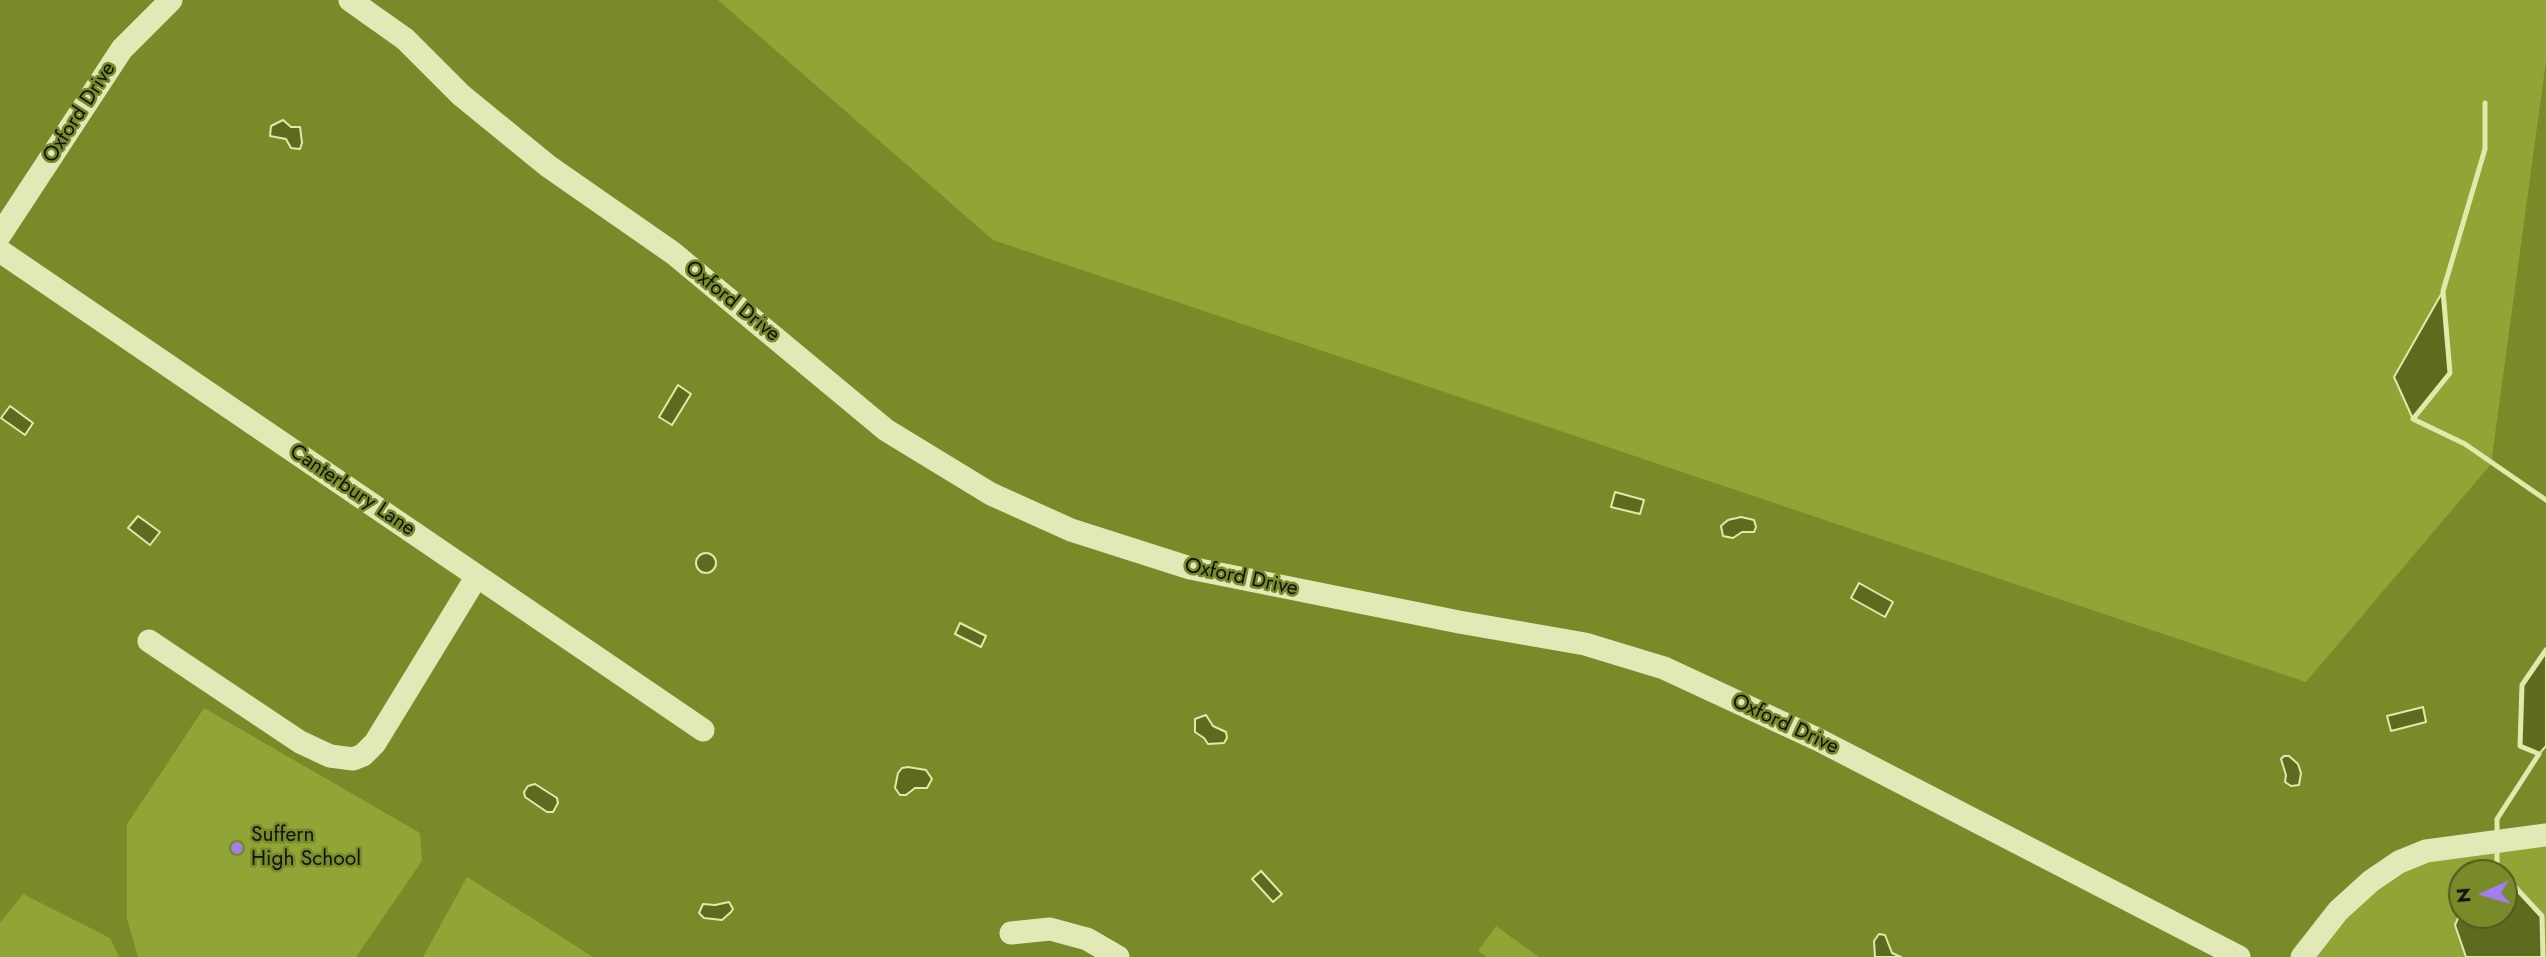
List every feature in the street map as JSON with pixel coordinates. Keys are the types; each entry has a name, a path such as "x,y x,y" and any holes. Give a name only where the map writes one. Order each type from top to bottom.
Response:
{"street":[{"name":"Oxford Drive","path":"0,235 122,49 171,0"},
{"name":"Oxford Drive","path":"350,0 405,39 461,95 548,166 673,253 886,430 991,494 1071,530 1190,568 1459,622 1585,644 1664,668 1819,740 2239,957"},
{"name":"Canterbury Lane","path":"0,251 703,730"},
{"path":"149,641 300,742 330,756 353,759 363,755 375,743 477,576"},
{"path":"2302,957 2338,911 2371,881 2399,862 2426,851 2546,835"},
{"path":"1011,933 1050,929 1087,939 1118,957"}],"shaded area":[{"path":"718,0 2546,0 2546,61 2491,464 2306,682 993,240"},
{"path":"283,120 291,127 300,127 300,149 291,148 286,139 270,136 271,126"},
{"path":"2443,291 2450,373 2413,419 2394,377"},
{"path":"678,385 691,394 672,425 659,417"},
{"path":"10,406 33,423 25,435 1,418"},
{"path":"1615,492 1644,500 1640,514 1611,507"},
{"path":"138,516 160,532 150,545 128,528"},
{"path":"1741,517 1754,520 1754,532 1742,532 1733,538 1723,536 1721,526 1728,520"},
{"path":"706,553 713,556 716,563 713,570 706,573 699,570 696,563 699,556"},
{"path":"1859,583 1893,602 1885,617 1851,598"},
{"path":"960,623 986,636 981,647 955,634"},
{"path":"2546,650 2546,746 2539,754 2520,746 2522,685"},
{"path":"2423,707 2426,722 2391,731 2387,716"},
{"path":"204,708 420,833 422,861 356,957 138,957 127,919 127,824"},
{"path":"1206,715 1213,726 1226,732 1224,743 1208,744 1195,732 1195,719"},
{"path":"2289,756 2298,764 2301,773 2299,785 2291,786 2285,782 2286,775 2281,759"},
{"path":"902,768 926,770 932,779 927,788 915,788 906,795 900,795 895,788 898,773"},
{"path":"535,784 557,798 558,803 553,812 547,812 525,797 524,792 528,786"},
{"path":"2546,835 2546,957 2302,957 2399,862"},
{"path":"1261,871 1282,894 1273,902 1252,879"},
{"path":"467,877 593,957 423,957"},
{"path":"2518,890 2542,916 2543,957 2466,957 2456,929 2518,929"},
{"path":"23,894 110,938 119,957 0,957 0,923"},
{"path":"729,902 733,909 722,920 704,918 699,913 703,904"},
{"path":"1496,926 1539,957 1487,957 1478,951"},
{"path":"1879,934 1885,935 1892,953 1901,957 1875,957 1874,941"}],"waterway":[{"path":"2485,103 2485,149 2443,291 2450,373 2413,419 2465,444 2546,500"},
{"path":"2497,835 2497,819 2539,754 2520,746 2522,685 2546,650"},
{"path":"2497,848 2497,859"},
{"path":"2518,890 2542,916 2543,957"}],"place":[{"name":"Suffern High School","path":"237,848"}]}
